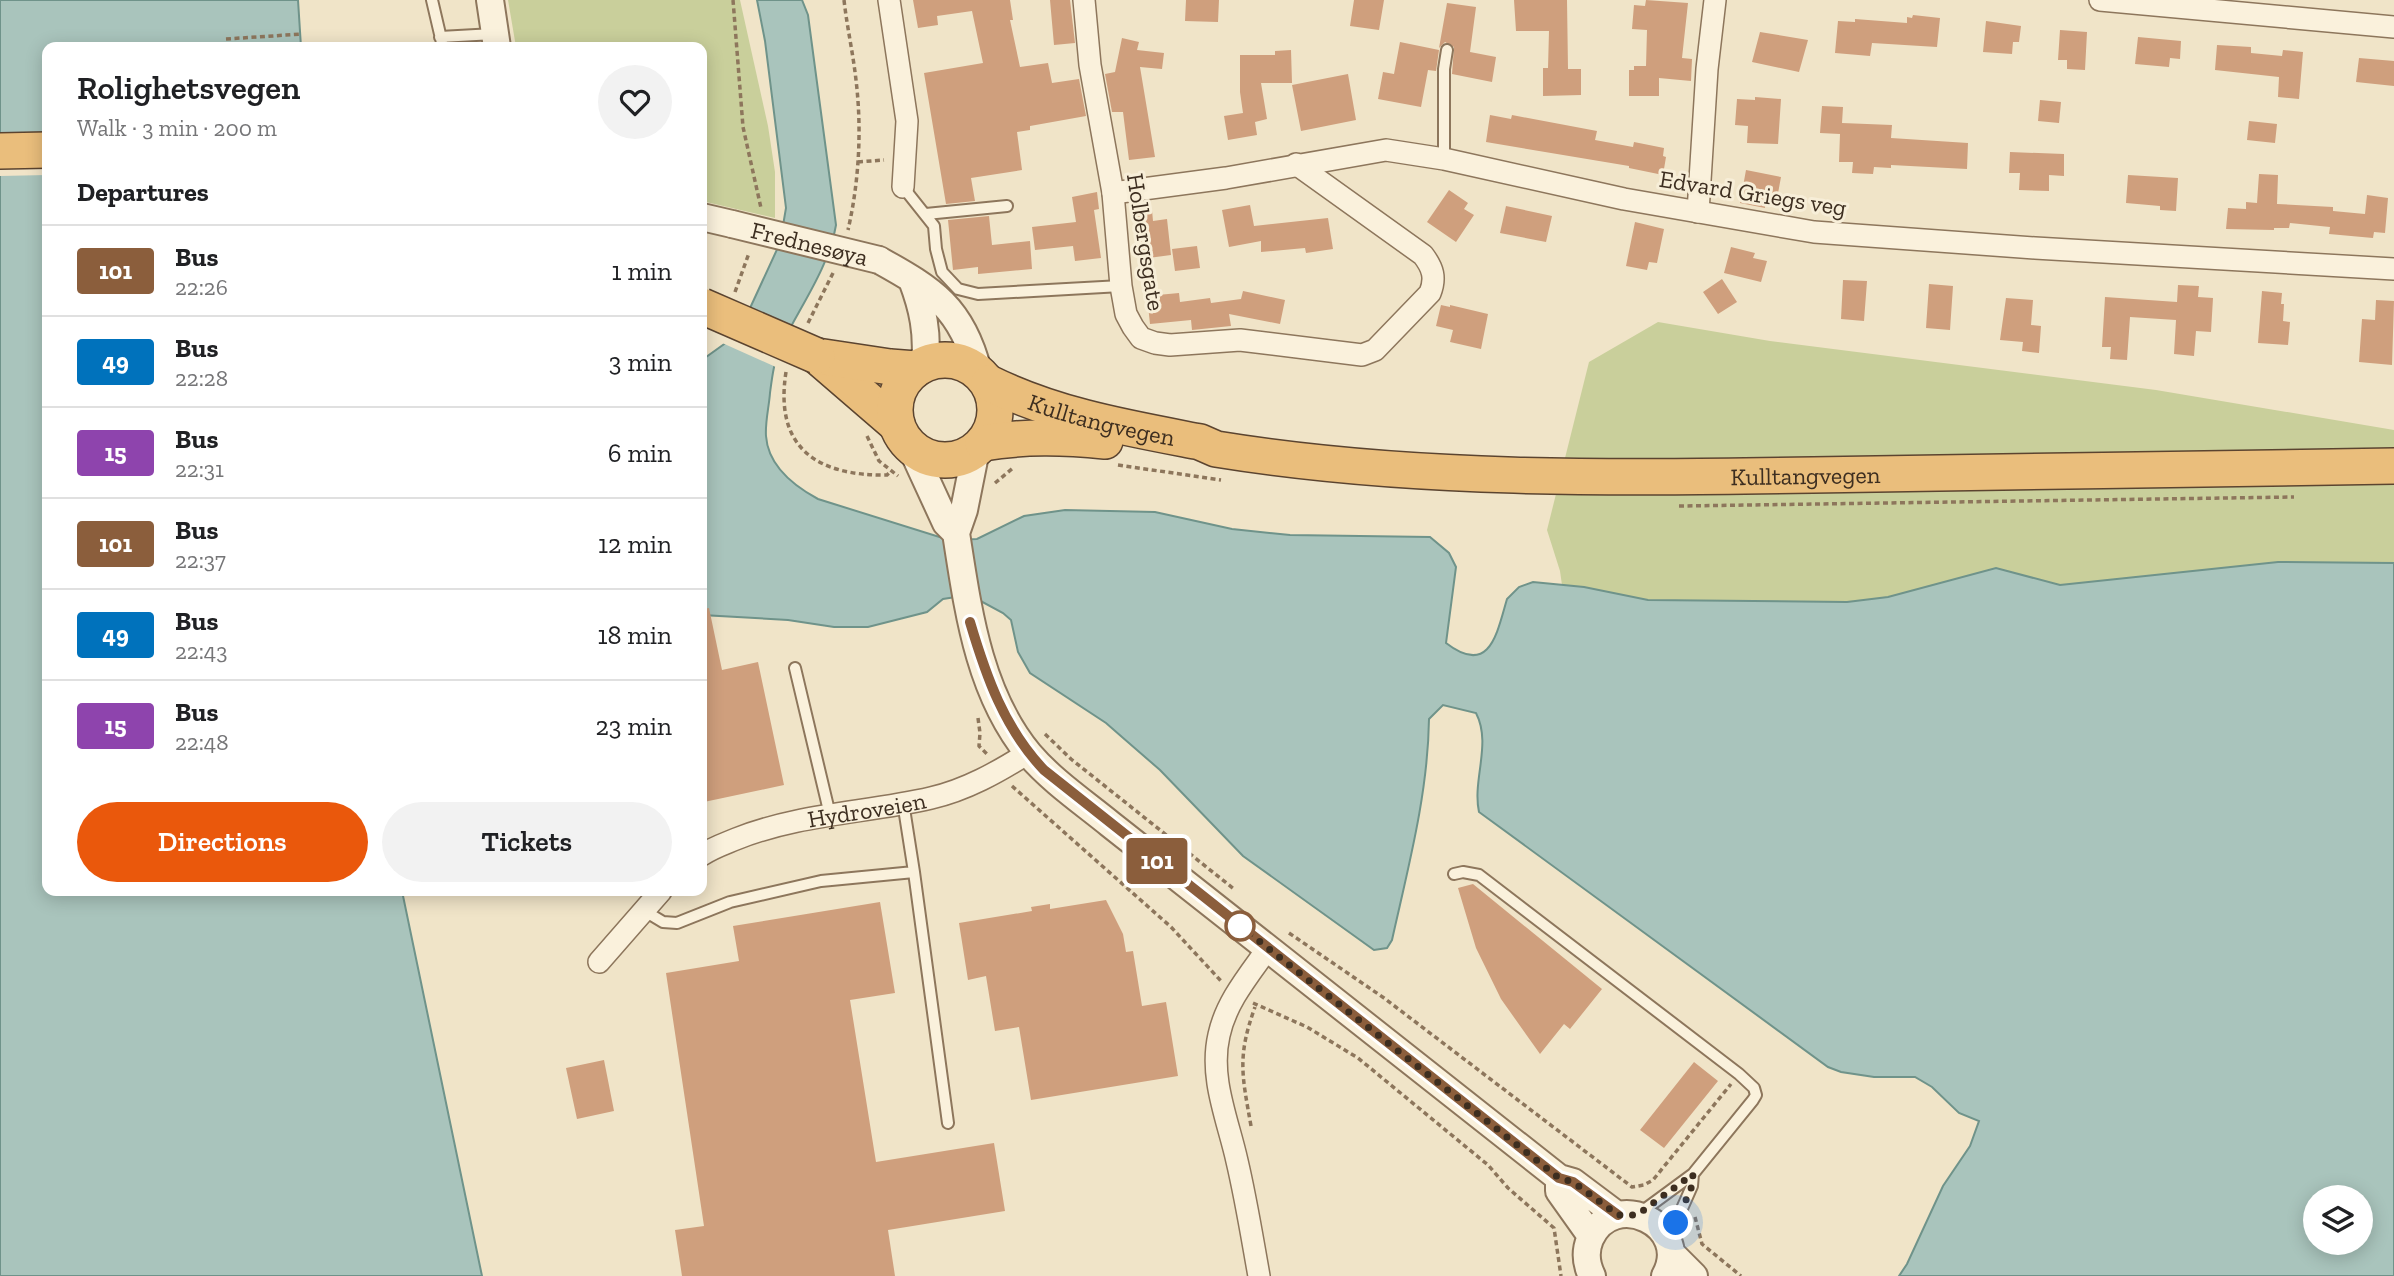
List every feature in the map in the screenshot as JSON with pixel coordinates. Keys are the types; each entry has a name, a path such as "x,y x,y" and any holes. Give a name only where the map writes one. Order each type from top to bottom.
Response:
{"highway":[{"path":"0,150 42,150"},
{"path":"716,305 817,356 890,367 920,366 938,360 966,363 983,377 995,398 996,414 992,430 980,447 964,457 936,460 903,450 817,356"},
{"path":"903,450 895,410 897,394 905,380 920,366"},
{"name":"Kulltangvegen","path":"983,377 1018,398 1068,415 1200,442 1216,449 1371,467 1569,477 2394,466"},
{"name":"Kulltangvegen","path":"980,447 1016,438 1060,437 1199,453 1216,449"}],"street":[{"path":"490,0 495,41"},
{"path":"889,0 907,121 903,187"},
{"name":"Holbergsgate","path":"1084,0 1090,65 1113,193 1121,286 1126,314 1141,338 1170,345 1240,340 1362,355 1376,350 1430,293 1434,283 1429,263 1415,249 1330,191 1296,164"},
{"path":"1698,212 1707,69 1715,0"},
{"path":"2100,0 2394,27"},
{"name":"Edvard Griegs veg","path":"1113,193 1226,178 1386,150 1444,159 1551,184 1814,232 2394,269"},
{"name":"Frednesøya","path":"707,218 745,222 879,260 912,280 954,314 972,347 983,377"},
{"path":"912,280 925,318 927,340 920,366"},
{"path":"980,447 956,533 970,622 985,674 1006,718 1035,742 1044,770 1110,824 1276,939 1559,1178 1573,1182 1627,1215 1656,1224 1668,1256 1694,1276"},
{"path":"903,450 946,523 956,533"},
{"name":"Hydroveien","path":"707,851 759,830 932,798 1001,770 1035,742"},
{"path":"599,962 657,896"},
{"path":"1259,1276 1237,1161 1217,1082 1218,1037 1225,1015 1237,992 1276,939"},
{"path":"1559,1178 1559,1191 1591,1236"},
{"path":"1591,1276 1586,1254 1591,1236 1602,1223 1627,1215"}],"lane":[{"path":"432,0 442,42 495,41"},
{"path":"1444,159 1444,69 1447,50"},
{"path":"903,187 934,226 936,250 942,272 962,291 978,294 1121,286"},
{"path":"926,214 1007,206"},
{"path":"795,668 830,815"},
{"path":"902,802 948,1123"},
{"path":"643,910 663,922 677,923 730,902 808,884 914,872"},
{"path":"1454,874 1463,872 1479,875 1754,1088 1755,1095 1693,1174 1627,1215"},
{"path":"1668,1256 1692,1186 1693,1174"}],"path":[{"path":"733,0 743,127 761,208 745,222"},
{"path":"844,0 856,81 859,162 854,203"},
{"path":"226,39 302,34"},
{"path":"859,162 905,158"},
{"path":"716,305 751,246"},
{"path":"863,429 879,461 903,450"},
{"path":"976,710 981,733 979,746 1012,786 1190,946 1215,977 1256,1005 1307,1027 1339,1045 1387,1080 1488,1165 1508,1188 1554,1228 1561,1276"},
{"path":"1035,742 1071,759 1243,897"},
{"path":"1276,939 1384,998 1632,1187 1653,1180 1739,1074"},
{"path":"1254,1138 1241,1071 1246,1031 1256,1005"},
{"path":"1702,1244 1741,1276"}],"green space":[{"path":"508,0 740,0 768,126 775,172 775,218 707,202 707,42 515,42"},
{"path":"1658,322 1770,341 2156,390 2394,430 2394,563 2278,562 2060,585 1996,568 1888,597 1847,602 1648,600 1562,585 1547,530 1589,362"}],"water":[{"path":"0,0 298,0 301,42 42,42 42,896 403,896 482,1276 0,1276"},
{"path":"757,0 802,0 808,15 836,225 827,257 788,331 774,369 766,436 772,456 784,474 818,499 949,540 977,539 1024,516 1065,510 1155,512 1232,529 1290,535 1430,537 1449,553 1456,567 1446,643 1461,652 1473,655 1482,653 1495,637 1507,599 1519,587 1533,582 1584,587 1648,600 1847,602 1888,597 1996,568 2060,585 2278,562 2394,563 2394,1276 1899,1276 1943,1186 1970,1146 1979,1121 1959,1113 1932,1087 1915,1077 1874,1077 1841,1072 1828,1067 1479,812 1482,737 1476,713 1443,705 1429,719 1421,803 1392,940 1387,948 1374,950 1243,856 1160,770 1106,723 1030,673 1018,652 1011,620 977,599 962,596 943,599 927,612 868,627 834,627 788,620 707,615 707,356 727,342 745,319 780,243 786,208 765,41"}],"pier":[{"path":"42,134 42,175 0,176 0,135"},
{"path":"742,317 782,351 778,368 720,342"}],"building":[{"path":"913,0 1010,0 1013,20 1010,20 1020,67 1048,63 1052,83 1079,79 1086,116 1030,126 1030,130 1017,132 1022,170 971,178 975,201 946,204 924,73 983,63 972,11 937,16 938,25 918,28"},
{"path":"1050,0 1070,0 1075,43 1054,45"},
{"path":"1186,0 1219,0 1218,22 1185,21"},
{"path":"1354,0 1384,0 1379,30 1350,26"},
{"path":"1514,0 1567,0 1568,69 1581,69 1581,95 1543,96 1543,68 1548,68 1549,31 1516,31"},
{"path":"1646,0 1688,3 1682,58 1692,59 1691,81 1659,78 1659,96 1629,96 1629,70 1634,70 1634,66 1646,66 1647,30 1632,29 1634,5 1645,6"},
{"path":"1447,3 1476,7 1470,52 1496,57 1492,82 1452,74 1454,47 1445,42 1439,48"},
{"path":"1913,15 1940,18 1937,47 1872,43 1870,56 1835,53 1838,21 1855,22 1855,19 1907,23 1907,17 1912,18"},
{"path":"1986,21 2021,26 2019,42 2013,42 2012,54 1983,52"},
{"path":"2060,30 2087,32 2085,70 2067,69 2067,60 2058,60"},
{"path":"1760,32 1808,40 1799,72 1752,62"},
{"path":"2138,37 2181,41 2180,59 2170,58 2169,67 2135,64"},
{"path":"1122,38 1139,42 1137,50 1164,53 1162,69 1140,67 1155,157 1129,160 1123,112 1112,112 1105,74 1115,72"},
{"path":"1400,42 1439,50 1436,71 1428,70 1421,107 1378,99 1383,72 1394,74"},
{"path":"2217,45 2251,47 2251,53 2282,56 2283,50 2303,52 2299,99 2278,97 2279,77 2215,70"},
{"path":"1291,50 1292,83 1261,83 1267,119 1255,122 1257,135 1228,140 1224,116 1243,113 1240,55 1275,55 1275,51"},
{"path":"2359,58 2394,61 2394,86 2356,82"},
{"path":"1348,74 1356,120 1301,131 1292,85"},
{"path":"1755,97 1781,99 1778,144 1747,143 1748,126 1735,125 1737,99 1755,100"},
{"path":"2040,100 2061,102 2059,123 2038,121"},
{"path":"1822,106 1843,107 1842,123 1892,125 1891,138 1968,143 1967,169 1891,165 1891,168 1874,167 1873,174 1852,173 1853,162 1839,162 1840,134 1820,133"},
{"path":"1490,115 1511,119 1512,115 1597,131 1595,140 1633,147 1634,142 1664,148 1663,156 1666,157 1663,175 1629,166 1486,142"},
{"path":"2249,121 2277,124 2275,143 2247,140"},
{"path":"2010,152 2064,154 2064,176 2049,175 2049,191 2019,190 2020,173 2009,173"},
{"path":"1746,170 1781,177 1776,204 1765,202 1765,208 1740,203"},
{"path":"2259,174 2278,175 2277,204 2333,207 2333,211 2365,214 2367,195 2388,198 2385,233 2374,232 2373,238 2329,234 2330,227 2290,223 2289,228 2274,230 2226,229 2228,208 2246,209 2246,202 2257,203"},
{"path":"2128,175 2178,178 2176,211 2160,210 2160,206 2126,203"},
{"path":"1449,190 1468,203 1464,209 1474,215 1456,242 1427,222"},
{"path":"1097,192 1099,209 1094,210 1101,258 1075,261 1073,246 1035,250 1032,227 1076,222 1072,197"},
{"path":"1250,205 1254,226 1328,218 1333,249 1306,253 1305,248 1261,252 1261,241 1229,247 1222,210"},
{"path":"1506,206 1552,216 1546,242 1500,233"},
{"path":"1152,210 1153,221 1167,219 1171,255 1141,259 1136,212"},
{"path":"989,216 992,245 1030,241 1032,269 978,274 978,267 953,270 948,220"},
{"path":"1635,222 1664,229 1657,263 1649,262 1647,270 1626,266"},
{"path":"1197,246 1200,268 1175,271 1172,249"},
{"path":"1731,247 1755,253 1753,258 1767,261 1761,282 1724,273"},
{"path":"1722,279 1737,302 1718,314 1703,292"},
{"path":"1843,280 1867,281 1864,321 1841,319"},
{"path":"1929,284 1953,286 1950,330 1926,328"},
{"path":"2178,285 2199,286 2198,297 2213,298 2211,332 2196,331 2194,356 2174,354 2176,320 2130,317 2127,360 2110,359 2111,347 2102,347 2105,297 2177,302"},
{"path":"1243,291 1285,300 1280,324 1229,314 1231,326 1192,330 1191,320 1150,324 1147,296 1179,293 1180,302 1210,298 1211,303 1241,299"},
{"path":"2262,291 2282,293 2283,321 2290,322 2288,345 2258,343"},
{"path":"2006,298 2033,300 2031,325 2041,326 2039,353 2022,351 2023,342 2000,340"},
{"path":"2376,300 2394,301 2392,365 2359,362 2362,319 2375,320"},
{"path":"1441,305 1488,314 1481,349 1450,342 1453,330 1436,326"},
{"path":"707,608 722,670 758,662 784,785 707,801"},
{"path":"1473,884 1602,989 1570,1029 1564,1024 1540,1054 1501,999 1476,948 1458,888"},
{"path":"1106,900 1123,934 1126,952 1133,951 1142,1006 1166,1002 1178,1076 1031,1100 1019,1027 995,1031 986,976 968,980 959,923 1032,911 1031,907 1050,904 1050,909"},
{"path":"880,902 895,993 850,1000 876,1162 994,1143 1005,1211 888,1230 895,1276 682,1276 675,1230 704,1226 666,973 739,961 733,926"},
{"path":"604,1060 614,1111 577,1119 566,1068"},
{"path":"1694,1062 1718,1081 1664,1148 1640,1130"}],"bus line":[{"name":"101","path":"970,622 985,674 1006,718 1028,753 1044,770 1559,1178 1573,1182 1618,1215"}],"route":[{"path":"1240,926 1559,1178 1573,1182 1618,1215 1637,1215 1693,1174 1692,1186 1676,1223"}]}
